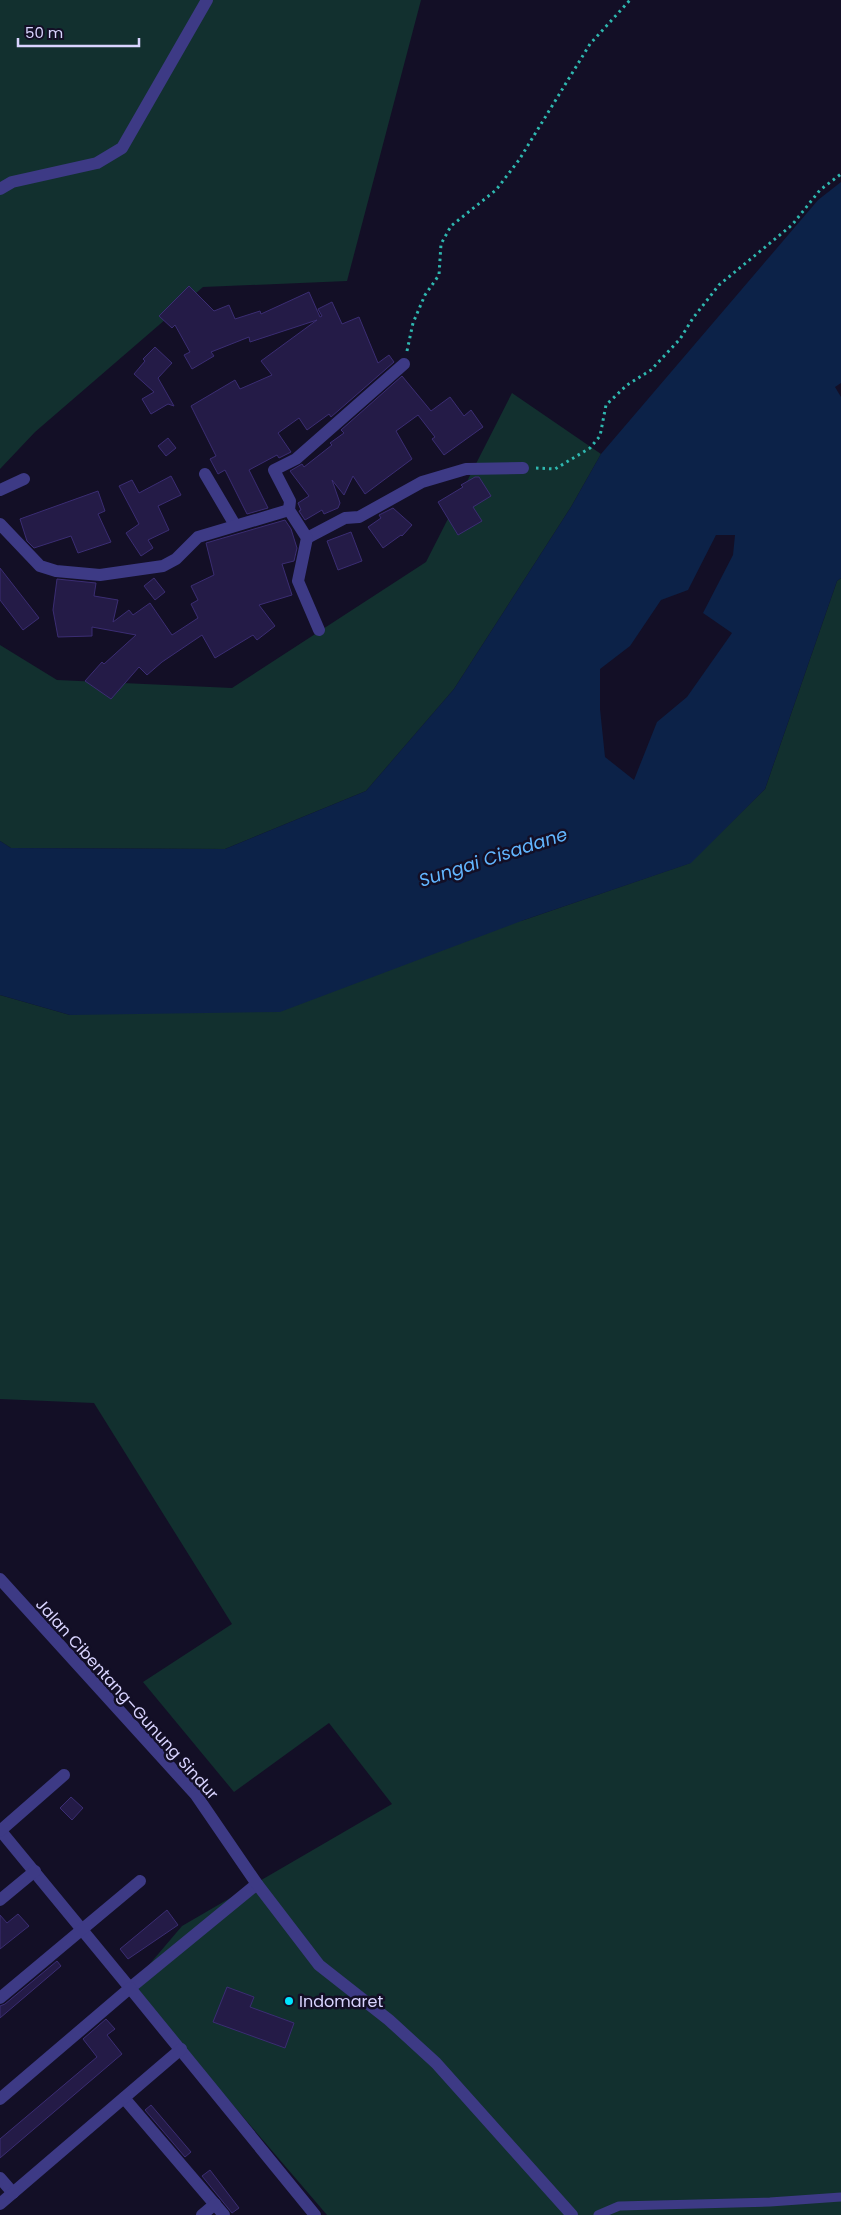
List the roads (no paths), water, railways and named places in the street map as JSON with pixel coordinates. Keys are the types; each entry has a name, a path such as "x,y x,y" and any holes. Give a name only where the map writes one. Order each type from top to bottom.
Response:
{"street":[{"path":"0,189 12,182 97,163 122,148 208,0"},
{"path":"319,630 298,581 307,538 289,510 290,501 274,470 296,459 404,364"},
{"path":"307,538 345,518 359,517 422,482 466,469 523,468"},
{"path":"205,474 235,525"},
{"path":"0,490 24,479"},
{"path":"0,524 40,566 56,572 100,575 163,566 176,559 198,537 289,510"},
{"name":"Jalan Cibentang–Gunung Sindur","path":"0,1579 196,1795 257,1884 319,1965 389,2020 436,2063 572,2215"},
{"path":"64,1776 0,1831 84,1930 315,2215"},
{"path":"0,1900 35,1872"},
{"path":"0,1998 84,1930 140,1881"},
{"path":"0,2099 130,1988 257,1884"},
{"path":"0,2204 180,2050"},
{"path":"124,2098 224,2215"},
{"path":"0,2178 13,2194"},
{"path":"202,2215 215,2204"}],"lane":[{"path":"598,2215 620,2206 770,2202 841,2197"}],"water":[{"name":"Sungai Cisadane","path":"841,182 841,383 835,387 841,397 841,578 837,581 765,789 691,863 524,920 280,1012 70,1015 0,995 0,841 11,848 225,849 366,791 454,689 571,507 601,454 818,200","holes":["716,535 735,535 733,555 703,613 732,633 687,697 657,722 634,780 605,757 600,709 600,669 630,646 661,600 688,590"]}],"place":[{"name":"Indomaret","path":"289,2001"}]}
